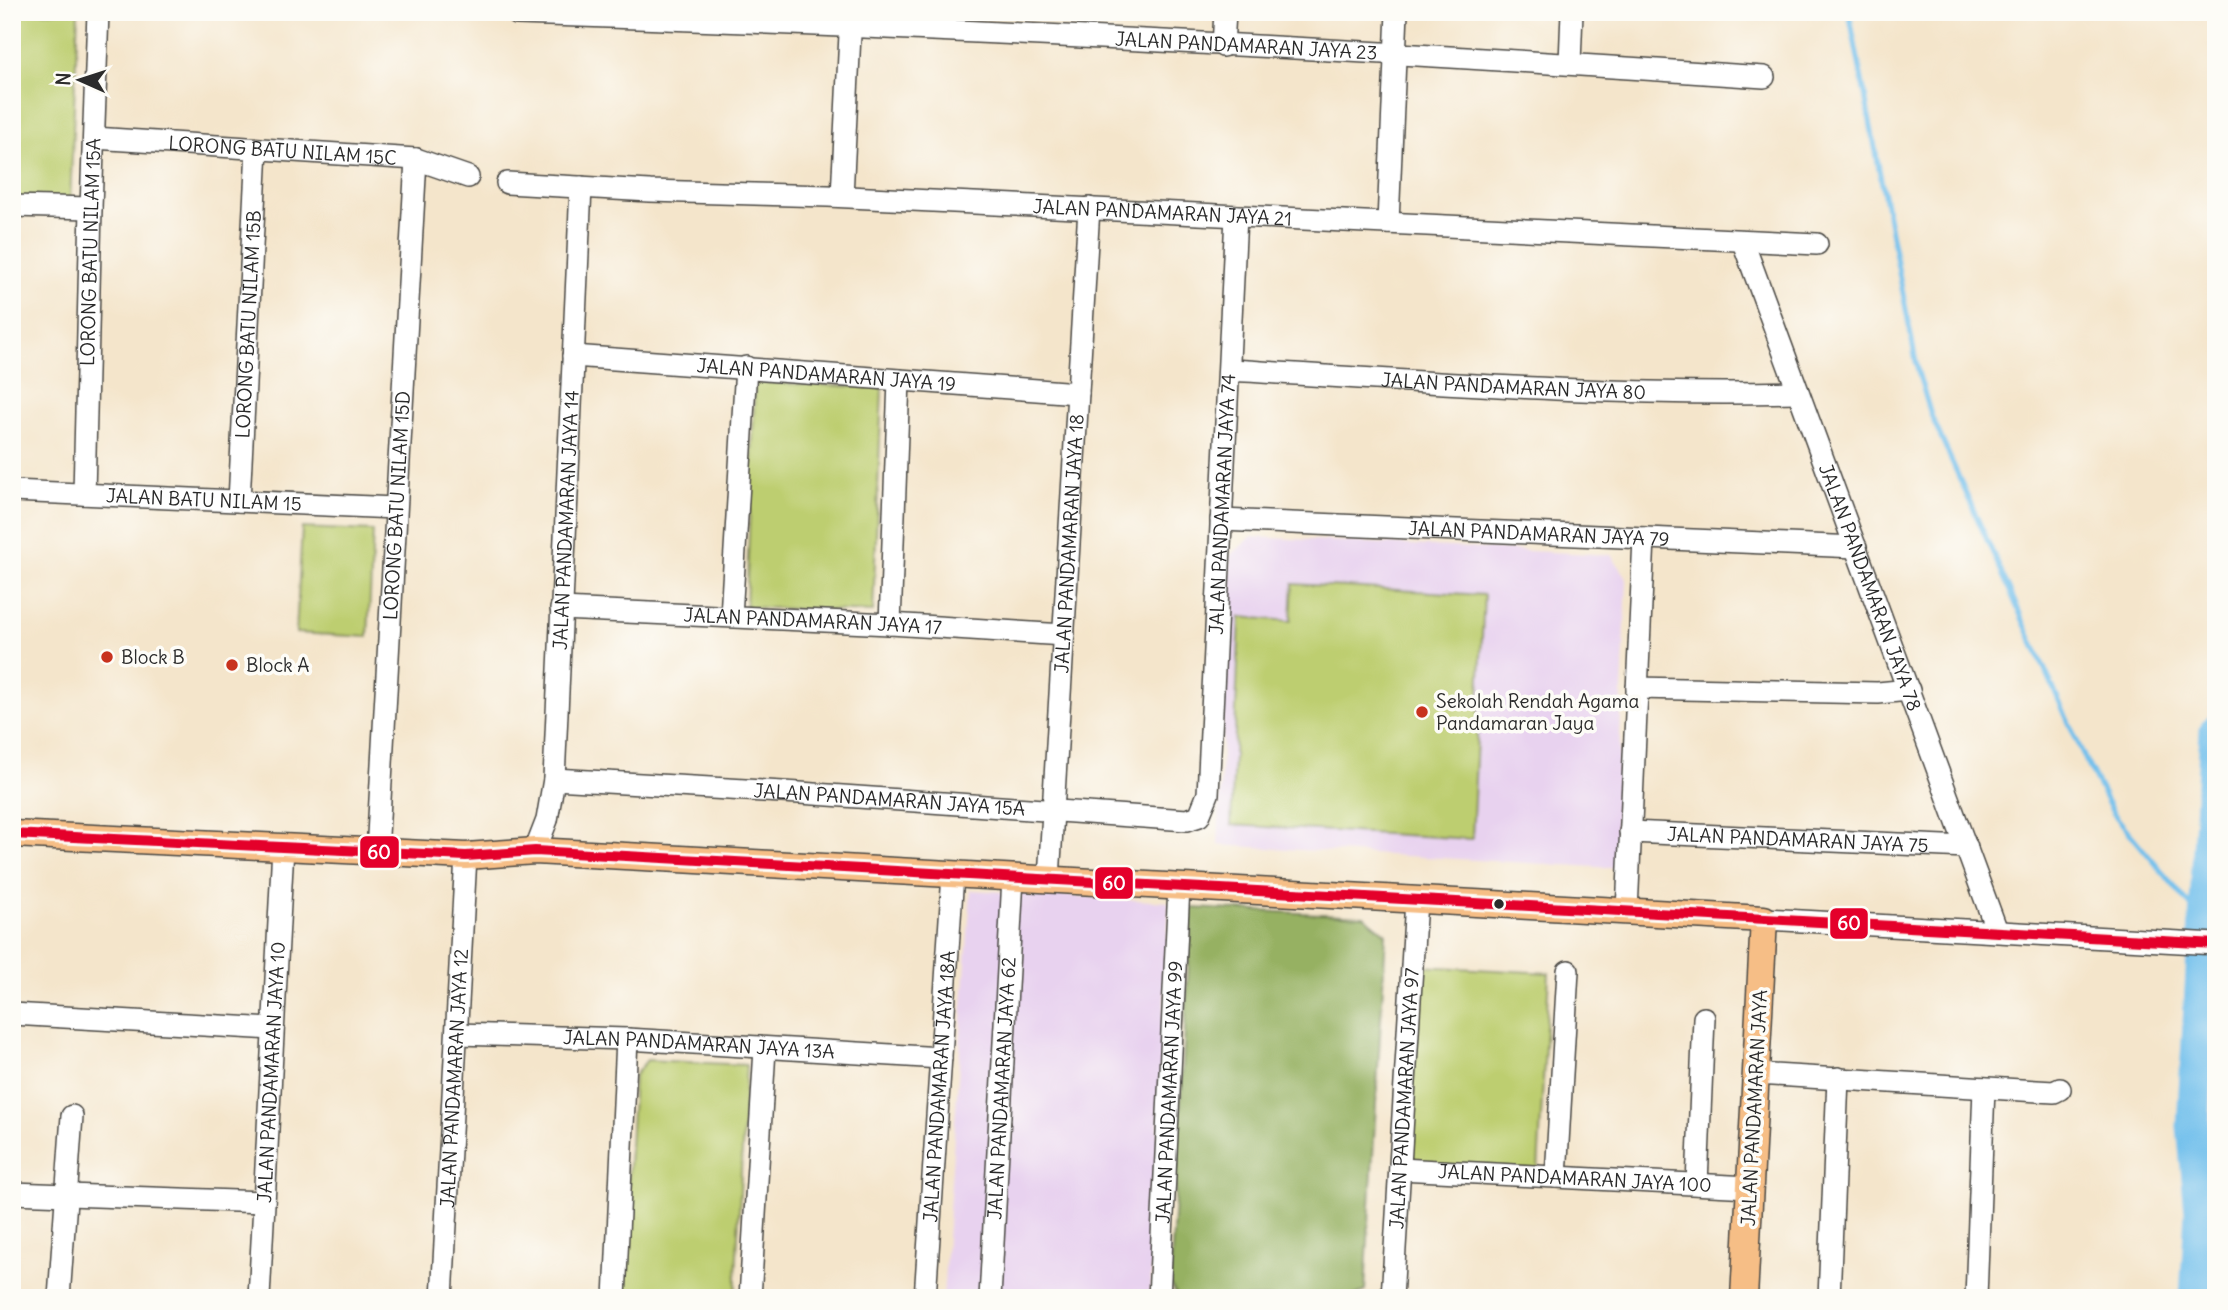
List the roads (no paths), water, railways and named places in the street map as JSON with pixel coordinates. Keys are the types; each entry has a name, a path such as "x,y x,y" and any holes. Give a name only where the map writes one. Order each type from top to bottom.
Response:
{"main road":[{"path":"12,834 466,856 523,851 1764,919"},
{"name":"JALAN PANDAMARAN JAYA","path":"1744,1298 1764,919"}],"street":[{"name":"LORONG BATU NILAM 15A","path":"85,494 98,12"},
{"path":"1223,46 1225,12"},
{"path":"1388,223 1397,12"},
{"path":"1570,63 1572,12"},
{"name":"JALAN PANDAMARAN JAYA 23","path":"517,14 1025,23 1223,46 1570,63 1764,77"},
{"path":"842,197 850,20"},
{"name":"LORONG BATU NILAM 15C","path":"94,138 416,159 468,177"},
{"name":"LORONG BATU NILAM 15B","path":"239,501 257,149"},
{"name":"LORONG BATU NILAM 15D","path":"377,853 416,159"},
{"name":"JALAN PANDAMARAN JAYA 21","path":"508,183 1817,244"},
{"name":"JALAN PANDAMARAN JAYA 14","path":"523,851 547,820 554,779 581,187"},
{"path":"12,206 91,208"},
{"name":"JALAN PANDAMARAN JAYA 18","path":"1049,879 1089,208"},
{"name":"JALAN PANDAMARAN JAYA 74","path":"1208,794 1236,216"},
{"name":"JALAN PANDAMARAN JAYA 78","path":"1743,242 1997,931"},
{"name":"JALAN PANDAMARAN JAYA 19","path":"573,356 1078,393"},
{"path":"731,616 746,367"},
{"name":"JALAN PANDAMARAN JAYA 80","path":"1229,370 1724,394 1798,392"},
{"path":"890,624 899,380"},
{"name":"JALAN BATU NILAM 15","path":"12,491 395,508"},
{"name":"JALAN PANDAMARAN JAYA 79","path":"1221,520 1856,547"},
{"path":"1627,911 1644,538"},
{"name":"JALAN PANDAMARAN JAYA 17","path":"561,609 1064,635"},
{"path":"1637,688 1878,693 1909,690"},
{"name":"JALAN PANDAMARAN JAYA 15A","path":"554,779 1187,820 1199,816 1208,794"},
{"name":"JALAN PANDAMARAN JAYA 75","path":"1630,832 1966,847"},
{"name":"JALAN PANDAMARAN JAYA 10","path":"259,1298 283,847"},
{"name":"JALAN PANDAMARAN JAYA 12","path":"442,1298 466,856"},
{"name":"JALAN PANDAMARAN JAYA 18A","path":"925,1298 953,874"},
{"name":"JALAN PANDAMARAN JAYA 62","path":"989,1298 1013,877"},
{"name":"JALAN PANDAMARAN JAYA 99","path":"1159,1298 1179,887"},
{"name":"JALAN PANDAMARAN JAYA 97","path":"1392,1298 1416,900"},
{"path":"1764,919 2216,944"},
{"path":"1556,1177 1568,971"},
{"path":"12,1014 273,1029"},
{"path":"1697,1184 1704,1018"},
{"name":"JALAN PANDAMARAN JAYA 13A","path":"457,1034 627,1039 941,1059"},
{"path":"615,1298 627,1039"},
{"path":"750,1298 765,1049"},
{"path":"1756,1073 2054,1092 2060,1089"},
{"path":"1829,1298 1838,1078"},
{"path":"1976,1298 1984,1088"},
{"path":"59,1298 72,1116"},
{"name":"JALAN PANDAMARAN JAYA 100","path":"1400,1169 1750,1187"},
{"path":"12,1193 264,1202"}],"waterway":[{"path":"1849,12 1918,372 1931,415 2086,761 2113,813 2204,922"},
{"path":"2196,1298 2201,1211 2193,1126 2216,731"}],"place":[{"name":"Block B","path":"107,657"},
{"name":"Block A","path":"232,665"},
{"name":"Sekolah Rendah Agama Pandamaran Jaya","path":"1422,712"}]}
